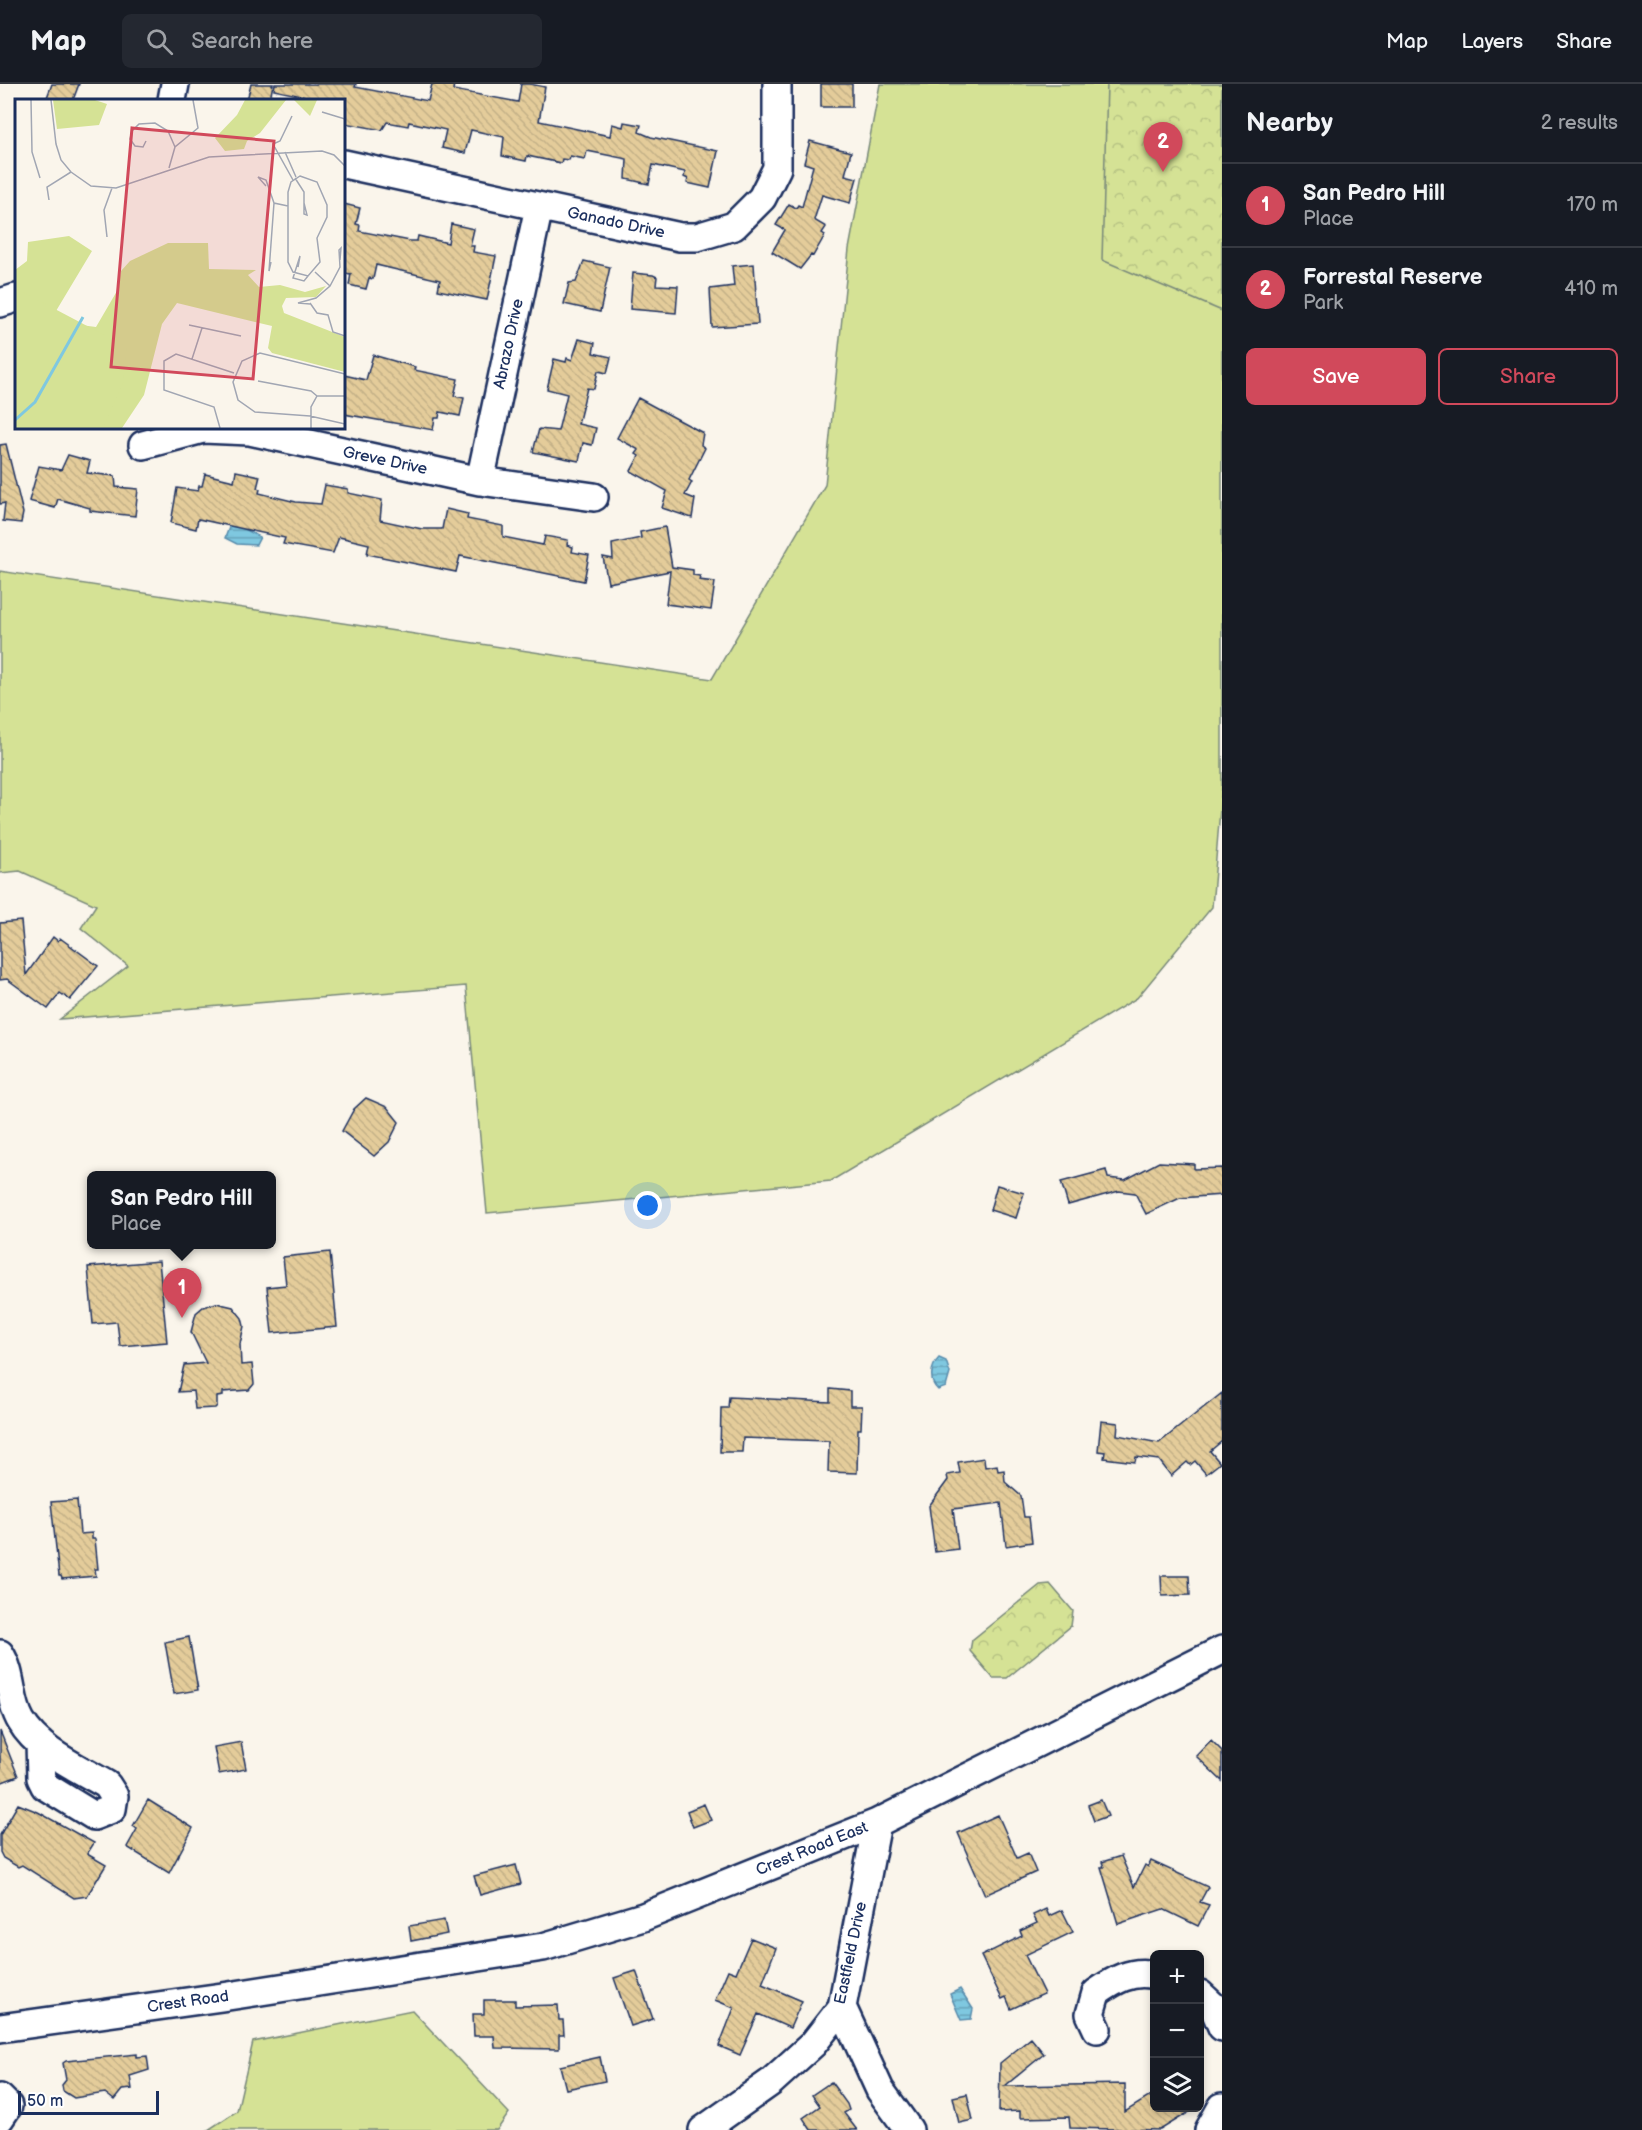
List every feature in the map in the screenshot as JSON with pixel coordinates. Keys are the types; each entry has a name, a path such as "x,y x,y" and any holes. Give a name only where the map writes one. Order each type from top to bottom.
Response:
{"street":[{"path":"172,99 175,84"},
{"name":"Ganado Drive","path":"345,164 680,237 697,237 734,226 762,198 777,168 777,84"},
{"name":"Abrazo Drive","path":"480,481 539,207"},
{"path":"0,303 15,298"},
{"name":"Greve Drive","path":"142,445 203,429 250,431 480,481 594,497"},
{"name":"Crest Road East","path":"375,1972 543,1947 644,1917 877,1823 1222,1650"},
{"path":"0,1654 6,1664 20,1720 40,1743"},
{"name":"Eastfield Drive","path":"703,2130 771,2082 813,2044 842,2007 877,1823"},
{"name":"Crest Road","path":"0,2028 375,1972"},
{"path":"1097,2029 1090,2014 1095,1993 1118,1978 1150,1974"},
{"path":"1204,1998 1213,2006 1222,2027"},
{"path":"842,2007 880,2091 909,2130"},
{"path":"0,2098 8,2106 0,2118"},
{"path":"1209,2130 1222,2107"}],"green space":[{"path":"880,84 1222,84 1222,785 1212,907 1137,998 831,1181 487,1213 466,986 60,1019 128,966 81,928 96,905 20,871 0,873 0,571 712,679 825,485 849,249"},
{"path":"1107,84 1222,84 1222,311 1102,260"},
{"path":"1050,1584 1073,1611 1071,1626 1007,1678 993,1678 970,1651 972,1640 1040,1585"},
{"path":"412,2010 509,2113 497,2130 208,2130 237,2111 253,2042"}],"water":[{"path":"235,524 260,537 256,545 237,544 225,538 230,525"},
{"path":"939,1358 946,1361 950,1373 946,1387 938,1390 933,1383 932,1374"},
{"path":"960,1989 973,2009 971,2019 961,2020 950,1994"}],"building":[{"path":"52,84 79,84 73,99 46,99"},
{"path":"251,84 273,84 270,99 247,99"},
{"path":"275,84 356,84 355,87 428,101 432,84 454,84 453,90 518,102 521,84 530,84 545,87 539,121 610,136 612,124 623,127 624,122 641,125 639,132 651,137 718,151 710,188 687,183 688,179 684,177 685,172 653,165 649,184 626,179 627,159 587,151 585,159 570,156 569,160 562,159 561,163 527,156 526,161 502,156 504,137 471,130 465,153 442,148 446,130 409,122 408,126 387,122 382,130 345,123 345,99 315,99 274,90"},
{"path":"821,84 852,84 852,107 821,107"},
{"path":"810,141 851,152 845,175 857,178 850,203 822,195 814,220 826,227 822,233 825,235 813,256 811,255 800,269 772,252 785,230 776,225 789,204 796,208 798,205 802,207 813,166 804,163"},
{"path":"345,204 360,208 356,224 360,225 359,231 410,241 417,241 418,236 448,243 451,224 474,229 470,246 474,246 473,252 496,256 487,300 438,290 440,280 376,265 373,279 369,278 366,289 349,285 351,274 345,273"},
{"path":"584,261 610,267 600,312 564,304 569,283 576,282"},
{"path":"754,264 758,324 712,327 710,289 734,286 732,266"},
{"path":"633,273 657,277 656,285 678,286 676,313 630,309"},
{"path":"579,339 595,343 593,353 611,357 607,373 598,371 594,389 587,388 578,424 596,428 592,445 583,443 579,461 533,452 539,429 558,431 567,394 547,389 554,359 566,362 567,358 572,360"},
{"path":"373,355 415,367 414,370 458,379 454,396 464,398 460,416 440,412 439,418 435,418 433,430 345,414 345,375 366,380"},
{"path":"638,398 703,433 701,445 705,448 689,480 692,482 685,495 695,499 692,518 662,508 667,491 631,471 639,456 636,454 639,450 617,438"},
{"path":"6,444 23,513 21,523 3,521 5,503 0,504 0,445"},
{"path":"68,455 90,461 87,473 115,476 116,487 138,489 135,516 90,511 90,508 58,499 55,508 29,501 39,466 61,470"},
{"path":"236,471 260,476 257,488 260,489 259,493 296,502 321,504 325,485 348,489 348,493 382,500 380,520 422,529 442,529 446,509 468,514 467,519 503,526 503,537 543,545 545,536 568,540 567,545 573,547 572,552 589,555 584,581 460,556 456,572 367,554 369,544 339,537 333,553 283,544 285,538 198,519 196,529 171,523 177,488 198,491 205,474 234,481"},
{"path":"665,527 672,567 693,570 693,575 700,576 699,580 715,582 711,610 666,604 670,571 608,583 603,557 613,559 612,544 641,538 640,532"},
{"path":"21,921 26,975 53,937 58,941 60,938 98,966 70,1000 60,993 48,1009 7,979 0,980 0,923"},
{"path":"366,1098 387,1107 399,1122 389,1142 374,1156 342,1131 354,1109"},
{"path":"1159,1162 1194,1164 1194,1169 1222,1168 1222,1195 1180,1198 1146,1214 1135,1193 1119,1191 1068,1205 1061,1182 1106,1170 1108,1178 1125,1180"},
{"path":"997,1185 1024,1193 1016,1218 990,1210"},
{"path":"330,1252 337,1327 272,1333 267,1287 286,1285 283,1257"},
{"path":"159,1261 167,1342 120,1346 117,1322 93,1324 88,1267"},
{"path":"216,1303 233,1307 242,1318 244,1326 240,1344 241,1365 252,1364 254,1384 249,1390 223,1392 223,1396 217,1397 215,1408 195,1409 193,1391 178,1392 184,1365 206,1363 191,1332 196,1313 203,1307"},
{"path":"830,1389 850,1391 850,1406 862,1406 861,1429 858,1429 857,1473 828,1472 829,1441 743,1438 742,1452 720,1452 721,1408 728,1408 729,1397 830,1402"},
{"path":"1222,1393 1222,1441 1210,1451 1220,1463 1206,1474 1195,1461 1190,1465 1187,1462 1171,1476 1159,1460 1136,1457 1135,1462 1104,1458 1105,1452 1098,1451 1101,1421 1118,1423 1117,1435 1159,1443"},
{"path":"984,1458 985,1467 997,1465 998,1471 1004,1470 1005,1482 1021,1496 1024,1517 1029,1517 1032,1542 1006,1546 1001,1503 953,1509 958,1549 935,1552 929,1506 948,1480 947,1475 960,1473 958,1462"},
{"path":"77,1500 80,1534 92,1533 92,1539 95,1539 98,1569 95,1569 96,1576 62,1579 59,1576 51,1502"},
{"path":"1161,1576 1189,1576 1190,1595 1162,1596"},
{"path":"189,1637 198,1690 174,1694 165,1642"},
{"path":"0,1731 18,1776 0,1783"},
{"path":"1211,1740 1222,1751 1222,1781 1196,1756"},
{"path":"241,1742 246,1769 219,1774 214,1747"},
{"path":"148,1800 193,1828 169,1873 127,1847 137,1829 133,1826"},
{"path":"1101,1800 1108,1816 1094,1821 1088,1805"},
{"path":"18,1804 38,1812 94,1843 87,1854 106,1865 87,1896 74,1898 22,1865 18,1867 3,1858 0,1852 0,1835"},
{"path":"704,1804 711,1820 693,1827 687,1811"},
{"path":"998,1815 1017,1858 1028,1853 1036,1872 985,1895 958,1833"},
{"path":"1121,1856 1134,1887 1145,1865 1148,1867 1151,1861 1208,1887 1200,1902 1209,1905 1198,1926 1163,1909 1118,1924 1101,1867 1104,1867 1102,1862"},
{"path":"516,1865 521,1884 480,1895 474,1876"},
{"path":"1046,1909 1049,1916 1062,1910 1073,1932 1025,1955 1044,1994 1011,2009 1006,1997 1002,1999 981,1956 1022,1936 1020,1931 1037,1923 1033,1915"},
{"path":"444,1920 447,1934 411,1941 409,1926"},
{"path":"751,1938 776,1948 762,1984 802,2001 790,2028 758,2014 740,2055 719,2046 734,2008 715,2000 728,1970 736,1973"},
{"path":"636,1971 653,2019 631,2026 614,1978"},
{"path":"484,2000 515,2000 515,2006 558,2005 559,2020 563,2020 564,2035 559,2035 559,2049 495,2048 494,2036 474,2036 473,2014 484,2014"},
{"path":"1031,2038 1044,2054 1005,2086 1125,2084 1125,2112 1150,2096 1150,2112 1189,2112 1160,2130 1070,2128 1069,2117 1020,2118 1020,2111 999,2112 1000,2063"},
{"path":"137,2054 137,2057 147,2056 149,2070 130,2076 132,2089 122,2090 114,2100 105,2093 74,2098 63,2091 62,2085 66,2080 63,2063 66,2061"},
{"path":"600,2057 605,2081 566,2089 560,2066"},
{"path":"831,2082 847,2104 849,2110 844,2113 857,2130 811,2130 803,2118 820,2106 812,2095"},
{"path":"967,2094 973,2120 959,2123 953,2097"}],"place":[{"name":"Forrestal Reserve","path":"1163,172"},
{"name":"San Pedro Hill","path":"182,1318"}]}
